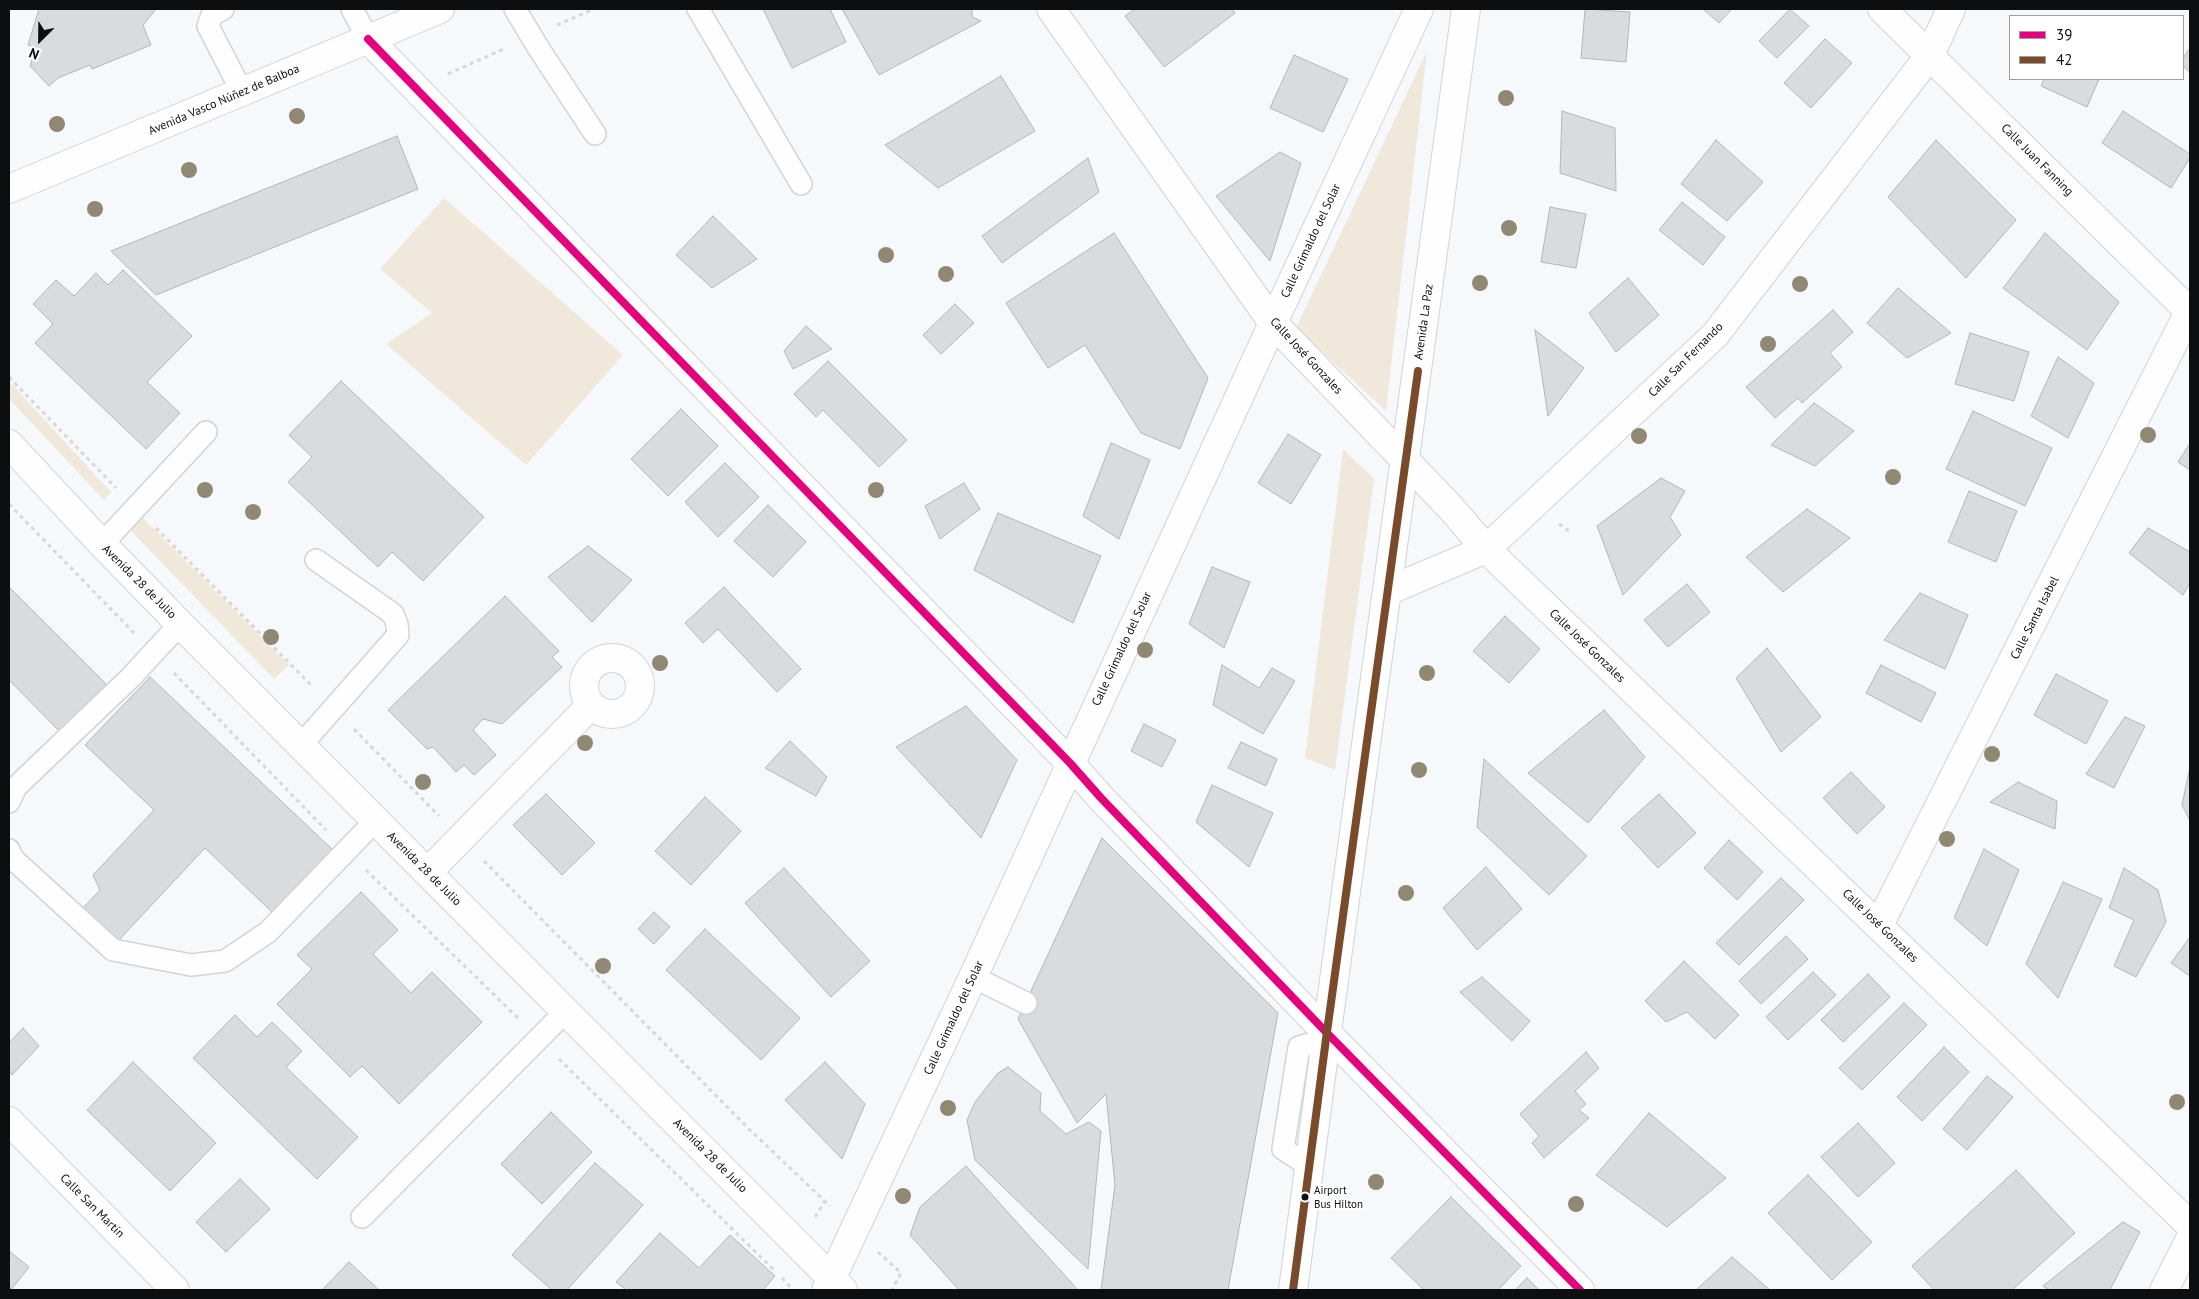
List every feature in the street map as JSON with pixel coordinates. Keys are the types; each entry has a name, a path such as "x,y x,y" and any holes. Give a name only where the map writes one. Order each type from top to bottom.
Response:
{"street":[{"name":"Avenida Vasco Núñez de Balboa","path":"11,190 440,9"},
{"name":"Calle José Gonzales","path":"1051,9 1273,323 1406,461 1486,549 2190,1225"},
{"name":"Calle Grimaldo del Solar","path":"833,1286 1070,763 1420,9"},
{"name":"Avenida La Paz","path":"1294,1290 1326,1035 1406,461 1466,9"},
{"name":"Calle Juan Fanning","path":"1882,9 2190,311"},
{"name":"Calle San Fernando","path":"1388,591 1486,549 1715,335 1930,55 1951,9"},
{"path":"368,39 1070,763 1326,1035 1580,1290"},
{"name":"Calle Santa Isabel","path":"1879,925 2190,311"},
{"name":"Avenida 28 de Julio","path":"9,444 180,624 566,1011 833,1286"},
{"path":"428,872 591,705"},
{"name":"Calle San Martín","path":"9,1121 175,1290"},
{"path":"2164,1290 2190,1239"}],"lane":[{"path":"223,9 212,15 208,26 242,92"},
{"path":"352,9 368,39"},
{"path":"515,9 595,134"},
{"path":"698,9 801,184"},
{"path":"102,544 206,432"},
{"path":"301,745 398,635 397,624 393,614 316,560"},
{"path":"9,802 16,787 131,677 180,624"},
{"path":"9,850 12,859 114,950 191,965 225,961 268,932 376,820"},
{"path":"973,977 1026,1003"},
{"path":"362,1217 566,1011"}],"path":[{"path":"9,377 750,1130 825,1200"},
{"path":"9,504 348,851 793,1290"},
{"path":"892,1290 901,1273"}],"shaded area":[{"path":"1427,51 1386,411 1296,328"},
{"path":"444,198 623,355 526,465 386,344 432,313 380,269"},
{"path":"9,381 111,492 104,500 9,399"},
{"path":"1343,449 1374,479 1335,770 1305,758"},
{"path":"140,515 289,665 274,679 128,528"}],"building":[{"path":"39,9 156,9 143,25 151,45 92,69 90,65 58,78 49,86 30,66 36,47 28,45"},
{"path":"763,9 830,9 846,42 792,68"},
{"path":"842,9 972,9 972,17 981,21 879,75"},
{"path":"1135,9 1232,9 1235,13 1164,67 1125,16"},
{"path":"1585,9 1630,12 1626,62 1581,58"},
{"path":"1703,9 1732,9 1719,23"},
{"path":"1790,9 1809,26 1777,58 1759,41"},
{"path":"1825,39 1852,63 1811,108 1784,83"},
{"path":"2190,48 2190,72 2184,67 2184,57"},
{"path":"1294,55 1348,79 1323,132 1270,108"},
{"path":"1001,76 1035,131 938,188 885,145"},
{"path":"2044,80 2099,80 2087,107 2041,86"},
{"path":"1562,111 1615,128 1616,191 1560,173"},
{"path":"2123,111 2190,154 2190,158 2171,188 2102,143"},
{"path":"397,136 418,189 156,295 111,251"},
{"path":"1716,140 1763,182 1727,221 1681,184"},
{"path":"1936,140 2016,220 1966,278 1888,197"},
{"path":"1280,152 1301,163 1270,261 1216,196"},
{"path":"1088,158 1099,192 1002,263 982,236"},
{"path":"1682,202 1725,237 1703,265 1659,230"},
{"path":"1550,207 1586,214 1576,268 1541,262"},
{"path":"713,216 757,259 712,288 676,255"},
{"path":"1114,233 1208,378 1180,449 1141,433 1085,345 1048,368 1006,303"},
{"path":"2045,233 2119,302 2087,350 2003,288"},
{"path":"123,270 192,336 147,382 180,413 146,449 35,343 53,324 33,304 56,280 74,296 96,273 108,285"},
{"path":"1628,278 1659,315 1616,352 1589,313"},
{"path":"1898,288 1951,333 1907,358 1867,323"},
{"path":"955,304 974,323 941,354 923,335"},
{"path":"1833,310 1853,332 1830,353 1842,367 1802,403 1798,398 1775,418 1746,387"},
{"path":"806,326 832,349 793,369 784,351"},
{"path":"1535,330 1584,368 1548,416"},
{"path":"1970,333 2029,352 2014,401 1955,384"},
{"path":"2058,357 2094,383 2068,438 2031,416"},
{"path":"828,361 907,440 879,467 823,410 816,417 794,394"},
{"path":"341,381 484,517 423,581 392,552 378,567 288,482 312,457 289,435"},
{"path":"1814,403 1854,431 1815,466 1771,445"},
{"path":"681,409 718,446 668,496 631,459"},
{"path":"1973,411 2052,448 2025,506 1946,469"},
{"path":"1288,434 1321,455 1291,504 1258,483"},
{"path":"1111,443 1150,460 1119,539 1083,516"},
{"path":"2190,443 2190,470 2178,462"},
{"path":"725,463 759,497 718,537 685,502"},
{"path":"1661,478 1685,491 1670,517 1681,535 1623,595 1597,526"},
{"path":"964,483 980,509 940,539 925,506"},
{"path":"1969,491 2017,511 1996,562 1948,542"},
{"path":"768,505 806,542 773,577 734,541"},
{"path":"1807,509 1850,538 1783,592 1746,557"},
{"path":"998,513 1101,556 1073,623 974,570"},
{"path":"2148,528 2190,552 2190,583 2183,595 2129,553"},
{"path":"588,546 632,580 592,622 548,577"},
{"path":"1212,567 1250,582 1224,648 1189,624"},
{"path":"1687,584 1710,612 1668,647 1644,620"},
{"path":"9,587 112,690 65,737 9,680"},
{"path":"724,587 801,669 777,692 718,629 703,643 685,623"},
{"path":"1920,593 1968,615 1945,669 1884,640"},
{"path":"505,596 559,651 552,657 562,667 502,724 483,719 473,730 496,755 474,775 464,765 456,772 433,747 427,749 388,710"},
{"path":"1505,616 1540,649 1509,683 1473,651"},
{"path":"1767,648 1821,717 1781,752 1736,678"},
{"path":"1222,665 1259,688 1272,668 1295,681 1263,734 1213,705"},
{"path":"1881,665 1936,693 1921,722 1866,693"},
{"path":"2056,674 2108,701 2086,744 2034,715"},
{"path":"150,677 334,851 274,914 205,848 118,941 83,908 100,890 93,875 154,810 85,745"},
{"path":"966,706 1017,760 981,838 896,747"},
{"path":"1604,710 1645,757 1588,823 1528,773"},
{"path":"2125,717 2145,726 2114,788 2086,774"},
{"path":"1144,724 1176,740 1162,767 1131,751"},
{"path":"790,741 827,777 816,796 765,768"},
{"path":"1241,742 1277,759 1266,786 1228,768"},
{"path":"1484,759 1587,856 1549,895 1477,827"},
{"path":"2190,767 2190,821 2182,805"},
{"path":"1851,772 1885,807 1857,834 1823,798"},
{"path":"2018,782 2057,801 2055,829 1990,802"},
{"path":"1212,785 1273,813 1249,867 1196,822"},
{"path":"546,794 595,843 562,875 513,825"},
{"path":"1659,794 1696,833 1658,868 1621,828"},
{"path":"705,797 741,831 691,885 655,851"},
{"path":"1102,838 1278,1013 1228,1290 1101,1290 1115,1185 1106,1094 1077,1123 1018,1019"},
{"path":"1729,840 1763,872 1737,900 1704,868"},
{"path":"1984,849 2019,870 1987,946 1954,918"},
{"path":"1486,867 1522,909 1477,950 1443,908"},
{"path":"784,868 870,961 831,997 745,903"},
{"path":"2124,868 2158,890 2166,922 2136,977 2114,966 2134,920 2109,908"},
{"path":"1781,878 1804,900 1739,965 1716,943"},
{"path":"2063,882 2102,899 2058,998 2026,964"},
{"path":"361,892 398,930 373,954 411,993 432,972 482,1022 399,1104 362,1066 350,1077 277,1004 312,969 297,955"},
{"path":"654,912 670,927 654,944 638,929"},
{"path":"705,929 800,1018 761,1060 666,970"},
{"path":"1786,936 1808,959 1761,1004 1739,981"},
{"path":"2190,937 2190,976 2171,963"},
{"path":"1684,961 1739,1015 1715,1039 1687,1012 1666,1022 1645,1001"},
{"path":"1813,972 1836,995 1788,1040 1766,1017"},
{"path":"1868,974 1890,997 1843,1042 1821,1020"},
{"path":"1482,977 1530,1021 1512,1041 1460,992"},
{"path":"1904,1003 1927,1025 1862,1090 1839,1068"},
{"path":"235,1015 257,1037 272,1022 302,1051 286,1067 358,1137 317,1179 193,1058"},
{"path":"23,1028 39,1046 12,1075 9,1070 9,1043"},
{"path":"1944,1047 1969,1072 1922,1121 1897,1097"},
{"path":"1586,1052 1599,1068 1575,1091 1586,1104 1579,1110 1589,1118 1544,1158 1532,1143 1539,1136 1520,1114"},
{"path":"133,1062 216,1143 170,1191 87,1110"},
{"path":"825,1062 865,1104 842,1159 785,1100"},
{"path":"1008,1067 1041,1093 1040,1111 1066,1134 1089,1122 1101,1131 1088,1269 975,1160 967,1120 975,1102 998,1073"},
{"path":"1987,1076 2013,1097 1967,1150 1943,1129"},
{"path":"551,1112 592,1152 542,1204 501,1164"},
{"path":"1649,1113 1726,1178 1667,1227 1596,1175"},
{"path":"1858,1123 1895,1163 1858,1197 1821,1157"},
{"path":"595,1163 643,1205 567,1290 552,1290 512,1255"},
{"path":"966,1166 1078,1290 959,1290 910,1235 920,1207"},
{"path":"2016,1170 2075,1233 2012,1290 1934,1290 1912,1266"},
{"path":"1808,1175 1872,1242 1832,1280 1768,1213"},
{"path":"240,1179 270,1209 226,1252 196,1222"},
{"path":"1451,1197 1521,1266 1498,1290 1424,1290 1391,1258"},
{"path":"2123,1222 2140,1232 2110,1290 2049,1290 2043,1286"},
{"path":"660,1233 699,1268 730,1235 775,1276 763,1290 626,1290 616,1282"},
{"path":"9,1251 29,1267 11,1290 9,1290"},
{"path":"1732,1257 1770,1290 1696,1290"},
{"path":"349,1262 379,1290 322,1290"},
{"path":"1527,1278 1539,1290 1515,1290"}],"transit line":[{"name":"39","path":"368,39 1070,763 1101,798 1326,1032 1580,1290"},
{"name":"42","path":"1293,1290 1418,371"}],"place":[{"name":"Airport Bus Hilton","path":"1305,1197"}]}
